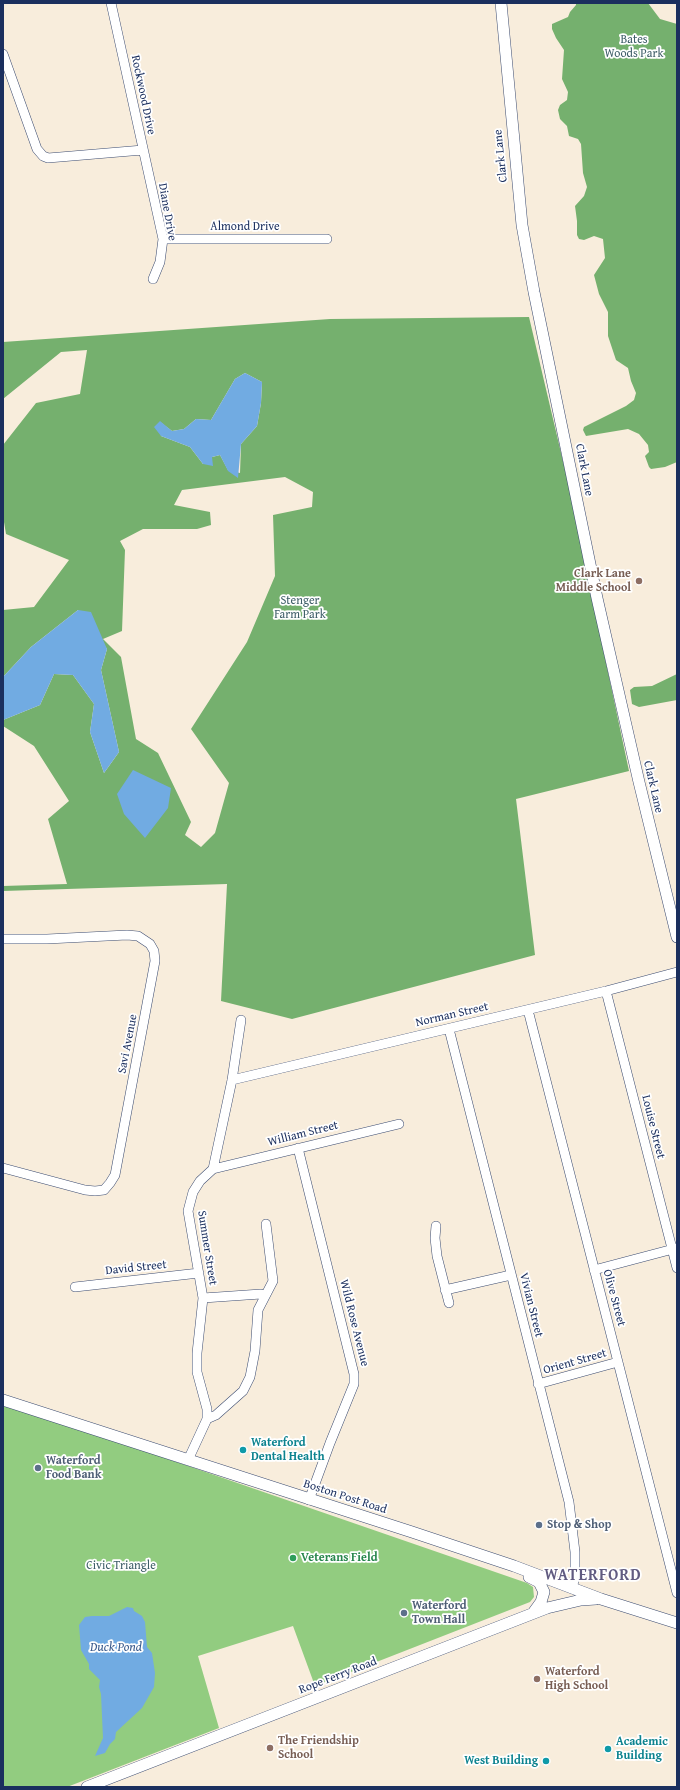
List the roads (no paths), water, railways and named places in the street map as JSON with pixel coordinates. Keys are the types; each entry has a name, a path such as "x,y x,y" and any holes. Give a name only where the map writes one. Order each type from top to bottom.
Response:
{"main road":[{"name":"Clark Lane","path":"501,3 522,225 534,292 597,598 638,782 677,937"},
{"name":"Boston Post Road","path":"3,1400 514,1566 601,1599 677,1623"},
{"path":"514,1566 522,1574 539,1582 543,1588 543,1597 533,1613"},
{"name":"Rope Ferry Road","path":"87,1787 533,1613 572,1602 601,1599"}],"street":[{"name":"Rockwood Drive","path":"3,54 37,149 43,156 48,158 143,150 111,3"},
{"name":"Diane Drive","path":"143,150 163,239 160,262 153,278"},
{"name":"Almond Drive","path":"163,239 327,239"},
{"name":"Savi Avenue","path":"3,939 47,940 127,935 138,936 150,944 154,952 155,961 115,1175 110,1183 104,1190 85,1190 3,1168"},
{"name":"Norman Street","path":"232,1080 528,1010 677,972"},
{"name":"Louise Street","path":"606,991 674,1248 677,1268"},
{"name":"Olive Street","path":"528,1010 677,1593"},
{"path":"213,1169 232,1080 242,1020"},
{"name":"Vivian Street","path":"448,1029 569,1502 575,1552 575,1577 572,1588"},
{"name":"William Street","path":"213,1169 399,1124"},
{"name":"Wild Rose Avenue","path":"298,1148 354,1374 354,1384 309,1500"},
{"name":"Summer Street","path":"207,1419 197,1372 197,1352 203,1298 188,1211 193,1192 200,1182 213,1169"},
{"path":"188,1460 207,1419 216,1414 243,1392 248,1384 255,1351 257,1317 264,1296 273,1281 266,1224"},
{"path":"436,1226 436,1250 449,1304"},
{"path":"594,1270 674,1248"},
{"name":"David Street","path":"75,1287 199,1273"},
{"path":"445,1290 511,1275"},
{"path":"203,1298 261,1294 264,1296"},
{"name":"Orient Street","path":"538,1384 618,1362"}],"water":[{"path":"245,373 262,382 261,403 257,426 241,444 238,478 228,471 220,455 212,457 213,466 203,464 190,447 161,436 154,427 160,421 172,431 184,429 196,419 211,420 235,379"},
{"path":"78,610 91,612 107,649 101,670 119,752 104,773 90,732 94,704 73,675 54,674 40,705 3,720 3,677 31,647"},
{"path":"133,770 171,788 168,808 145,838 124,814 117,794"},
{"name":"Duck Pond","path":"127,1607 133,1608 134,1611 142,1616 145,1622 147,1647 152,1653 155,1673 154,1687 142,1708 116,1732 115,1739 105,1753 95,1756 103,1738 101,1694 99,1687 100,1680 89,1669 89,1664 81,1650 79,1625 85,1617 109,1616"}],"place":[{"name":"Clark Lane Middle School","path":"639,581"},
{"name":"Waterford Dental Health","path":"243,1450"},
{"name":"Waterford Food Bank","path":"38,1468"},
{"name":"Stop & Shop","path":"539,1525"},
{"name":"Veterans Field","path":"293,1558"},
{"name":"Waterford Town Hall","path":"404,1613"},
{"name":"Waterford High School","path":"537,1679"},
{"name":"The Friendship School","path":"270,1748"},
{"name":"Academic Building","path":"608,1749"},
{"name":"West Building","path":"546,1761"}],"district":[{"name":"WATERFORD","path":"593,1576"}],"park label":[{"name":"Bates Woods Park","path":"634,47"},
{"name":"Stenger Farm Park","path":"300,608"},
{"name":"Civic Triangle","path":"121,1566"}]}
